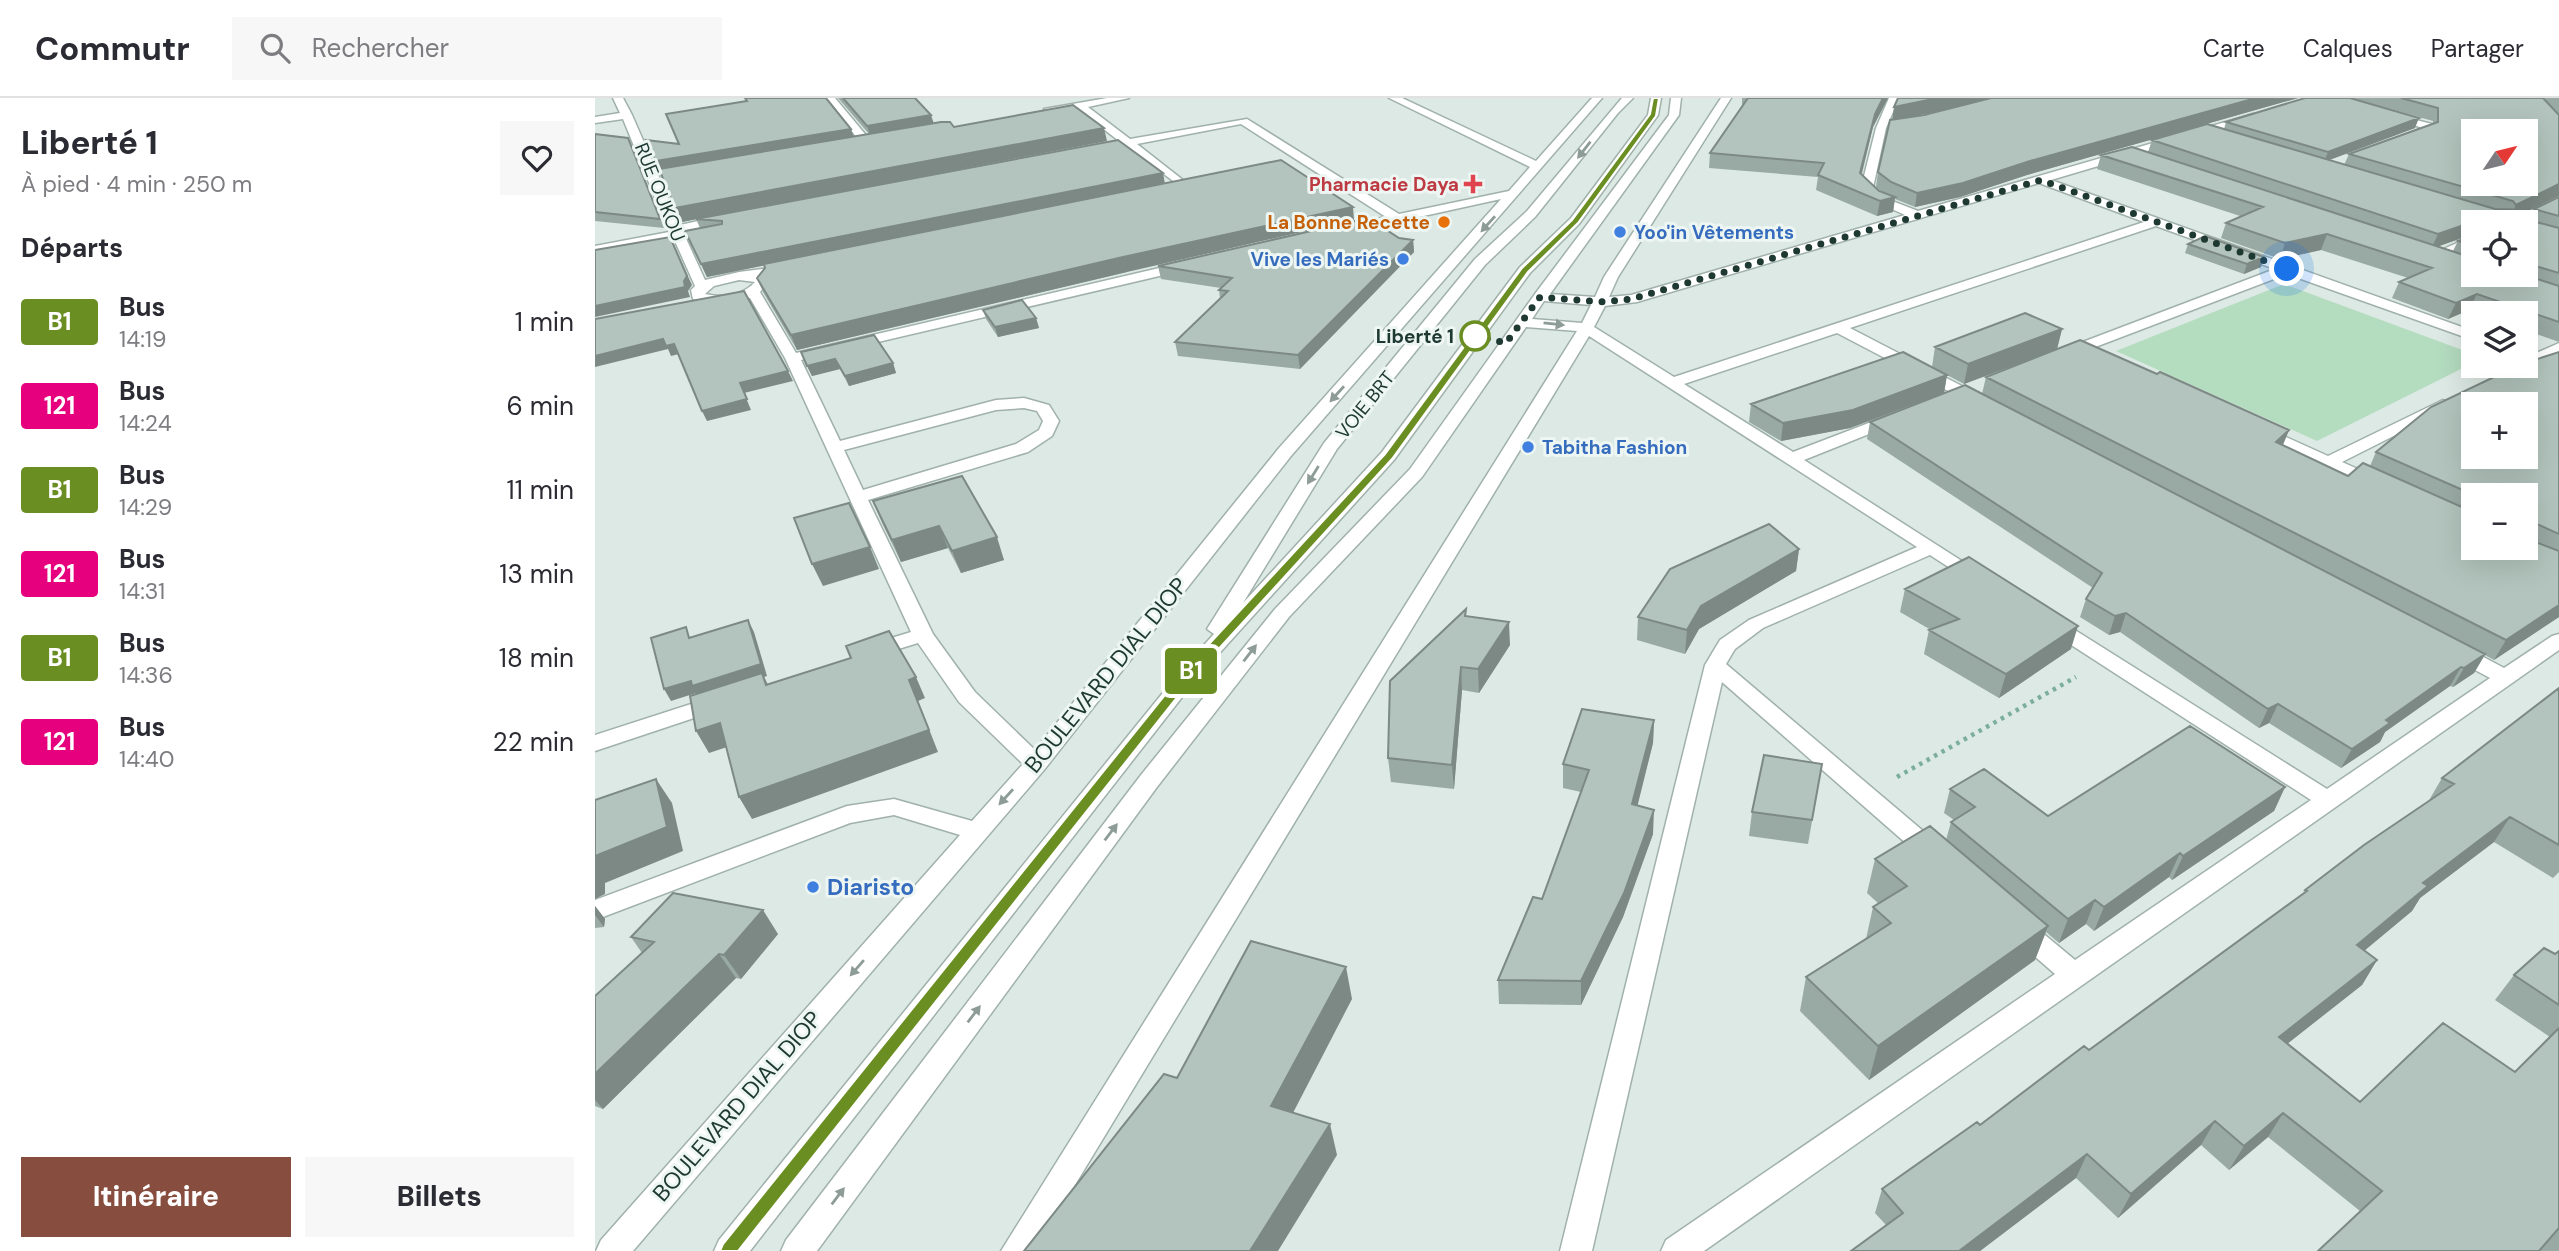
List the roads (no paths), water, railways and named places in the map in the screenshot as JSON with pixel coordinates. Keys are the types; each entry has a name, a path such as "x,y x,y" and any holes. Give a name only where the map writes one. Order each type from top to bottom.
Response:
{"street":[{"name":"RUE OUKOU","path":"618,98 656,178 675,232 705,293"},
{"path":"831,99 848,98"},
{"path":"1039,113 1124,98"},
{"path":"1394,98 1538,166"},
{"name":"BOULEVARD DIAL DIOP","path":"612,1251 1036,764 1285,452 1597,98"},
{"name":"VOIE BRT","path":"1190,673 1330,447 1480,262 1531,214 1614,111 1628,98"},
{"name":"VOIE BRT","path":"730,1251 1190,673 1388,456 1525,270 1575,221 1653,115 1656,98"},
{"path":"797,1251 1149,781 1282,613 1416,473 1521,322 1674,115 1676,98"},
{"path":"1017,1251 1586,328 1611,277 1726,98"},
{"path":"1894,98 1867,188 1869,193 1919,216"},
{"path":"831,99 866,142"},
{"path":"1080,106 1184,186"},
{"path":"2381,112 2428,127 2428,131 2389,145"},
{"path":"1540,297 1600,302 1655,293 2267,113"},
{"path":"595,120 627,115"},
{"path":"1087,150 1243,121 1395,217"},
{"path":"2203,132 2228,139"},
{"path":"853,144 879,140"},
{"path":"2128,154 2154,163"},
{"path":"1292,163 1306,160"},
{"path":"656,178 669,176"},
{"path":"2041,180 2461,332"},
{"path":"1170,189 1197,183"},
{"path":"1327,233 1515,194"},
{"path":"595,250 739,217"},
{"path":"1671,383 2155,222"},
{"path":"2452,264 2424,255 2461,244"},
{"path":"792,358 1205,262"},
{"path":"705,293 731,298 751,284 803,265"},
{"path":"2054,358 2287,269"},
{"path":"683,305 729,277 751,284 792,358 923,635 967,697 1036,764"},
{"path":"1521,322 1586,328 2001,592"},
{"path":"1837,327 2000,412"},
{"path":"2538,356 2559,347"},
{"path":"2080,348 2105,360"},
{"path":"1938,402 1989,383"},
{"path":"2329,462 2461,396"},
{"path":"833,448 996,405 1024,403 1043,408 1051,421 1047,433 1022,448 857,498"},
{"path":"1791,459 1914,412"},
{"path":"2244,423 2391,490"},
{"path":"1576,1251 1714,665 1727,645 1756,625 1931,548"},
{"path":"2037,615 2328,800"},
{"path":"844,661 923,635"},
{"path":"1677,1251 2559,640"},
{"path":"2443,645 2504,677"},
{"path":"1714,665 1949,867"},
{"path":"595,743 739,696"},
{"path":"595,910 847,815 894,807 976,831"},
{"path":"2002,912 2075,976"}],"place":[{"name":"Pharmacie Daya","path":"1473,184"},
{"name":"La Bonne Recette","path":"1444,222"},
{"name":"Yoo'in Vêtements","path":"1620,232"},
{"name":"Vive les Mariés","path":"1403,259"},
{"name":"Liberté 1","path":"1475,336"},
{"name":"Tabitha Fashion","path":"1528,447"},
{"name":"Diaristo","path":"813,887"}]}
